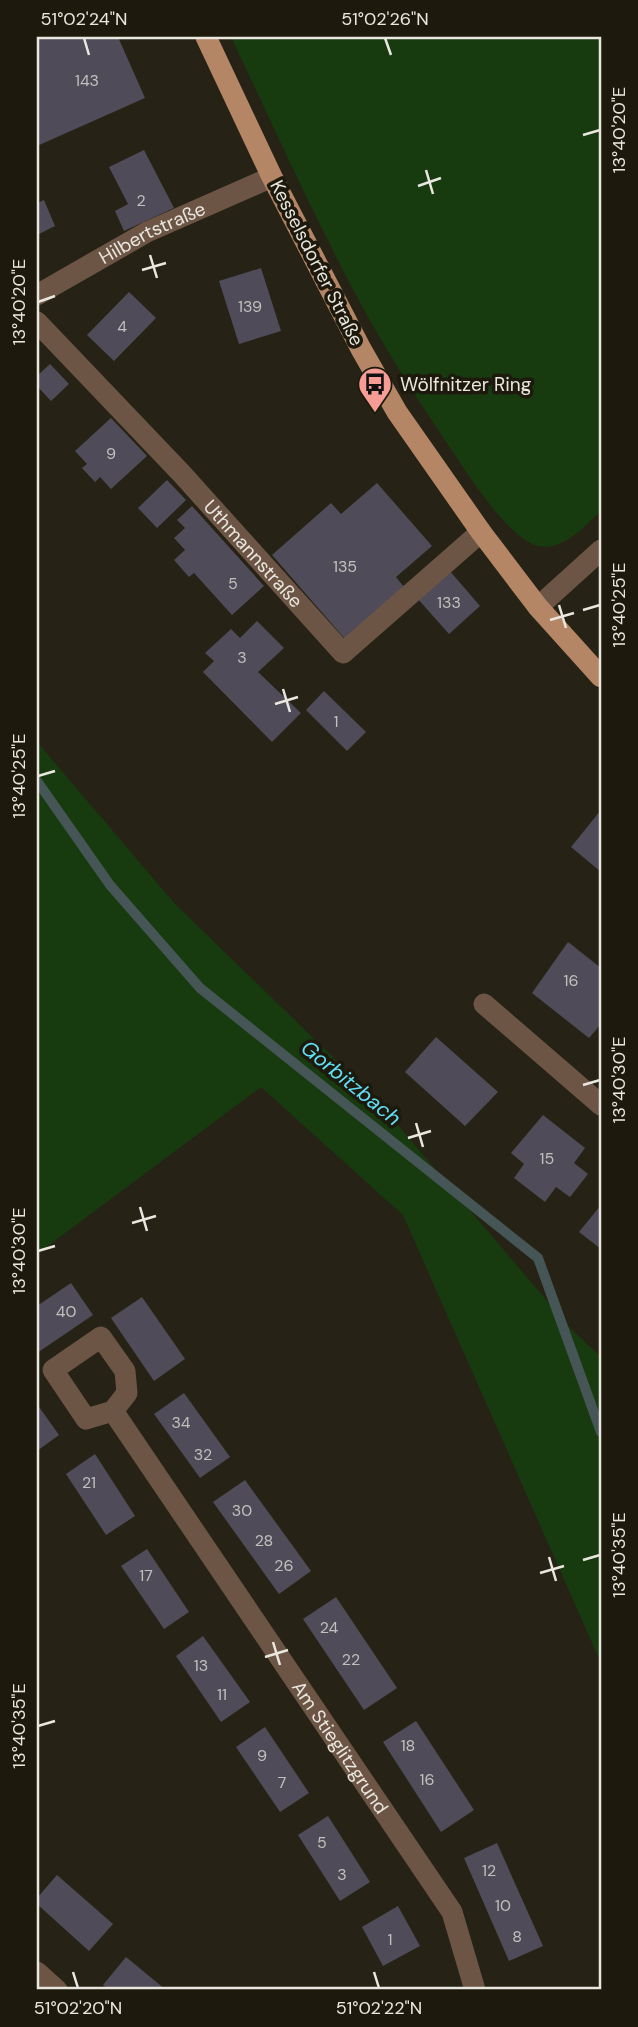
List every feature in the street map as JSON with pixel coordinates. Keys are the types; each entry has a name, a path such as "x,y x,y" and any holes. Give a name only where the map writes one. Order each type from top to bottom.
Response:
{"main road":[{"name":"Kesselsdorfer Straße","path":"206,37 272,177 397,412 481,532 538,607 601,677"}],"street":[{"name":"Hilbertstraße","path":"37,295 147,232 272,177"},
{"name":"Uthmannstraße","path":"37,322 182,474 343,653 481,532"},
{"path":"538,607 601,550"},
{"path":"484,1004 601,1105"},
{"name":"Am Stieglitzgrund","path":"113,1411 452,1912 475,1990"},
{"path":"37,1972 57,1990"}],"green space":[{"path":"231,37 601,37 601,511 573,536 547,547 527,541 504,522 472,481 404,378 356,295 307,199"},
{"path":"37,742 175,904 372,1095 571,1329 601,1357 601,1663 403,1215 261,1087 37,1254"}],"building":[{"path":"37,37 118,37 145,98 37,146"},
{"path":"144,150 174,208 124,231 115,211 128,204 109,167"},
{"path":"44,200 55,226 37,235 37,203"},
{"path":"261,268 281,331 239,344 219,281"},
{"path":"129,292 156,318 114,361 87,335"},
{"path":"50,364 69,384 51,401 37,386 37,376"},
{"path":"111,418 147,456 111,489 100,477 95,482 82,468 87,464 75,451"},
{"path":"167,480 186,500 157,528 138,508"},
{"path":"377,483 432,546 396,577 404,587 345,639 272,555 331,503 341,514"},
{"path":"192,506 264,586 232,615 194,573 189,577 174,560 185,550 174,538 185,528 177,520"},
{"path":"449,570 480,606 449,634 417,598"},
{"path":"257,621 284,648 258,672 301,713 272,742 203,672 214,661 205,653 231,629 240,638"},
{"path":"324,691 366,732 347,751 306,710"},
{"path":"601,810 601,872 571,847"},
{"path":"568,942 601,968 601,1024 589,1038 532,993"},
{"path":"436,1037 498,1092 465,1126 405,1072"},
{"path":"543,1115 585,1148 574,1163 588,1174 570,1197 556,1187 545,1202 514,1178 524,1164 511,1153"},
{"path":"601,1205 601,1249 579,1232"},
{"path":"71,1283 93,1315 37,1353 37,1306"},
{"path":"142,1297 185,1359 154,1381 111,1318"},
{"path":"184,1393 230,1457 200,1478 154,1414"},
{"path":"37,1404 59,1435 37,1451"},
{"path":"95,1454 135,1516 106,1535 66,1474"},
{"path":"245,1480 311,1571 279,1594 213,1502"},
{"path":"147,1549 189,1612 164,1629 121,1566"},
{"path":"336,1597 397,1688 364,1710 303,1619"},
{"path":"203,1636 250,1702 221,1722 176,1656"},
{"path":"416,1721 474,1810 441,1832 383,1742"},
{"path":"265,1727 309,1793 280,1812 236,1747"},
{"path":"328,1816 370,1882 340,1901 298,1835"},
{"path":"497,1843 543,1946 509,1961 464,1858"},
{"path":"57,1875 113,1924 89,1951 37,1904 37,1898"},
{"path":"398,1906 420,1946 383,1966 362,1927"},
{"path":"126,1957 166,1990 110,1990 103,1985"}],"waterway":[{"name":"Gorbitzbach","path":"37,781 110,885 200,988 538,1258 601,1432"}],"place":[{"name":"Wölfnitzer Ring","path":"375,414"}]}
